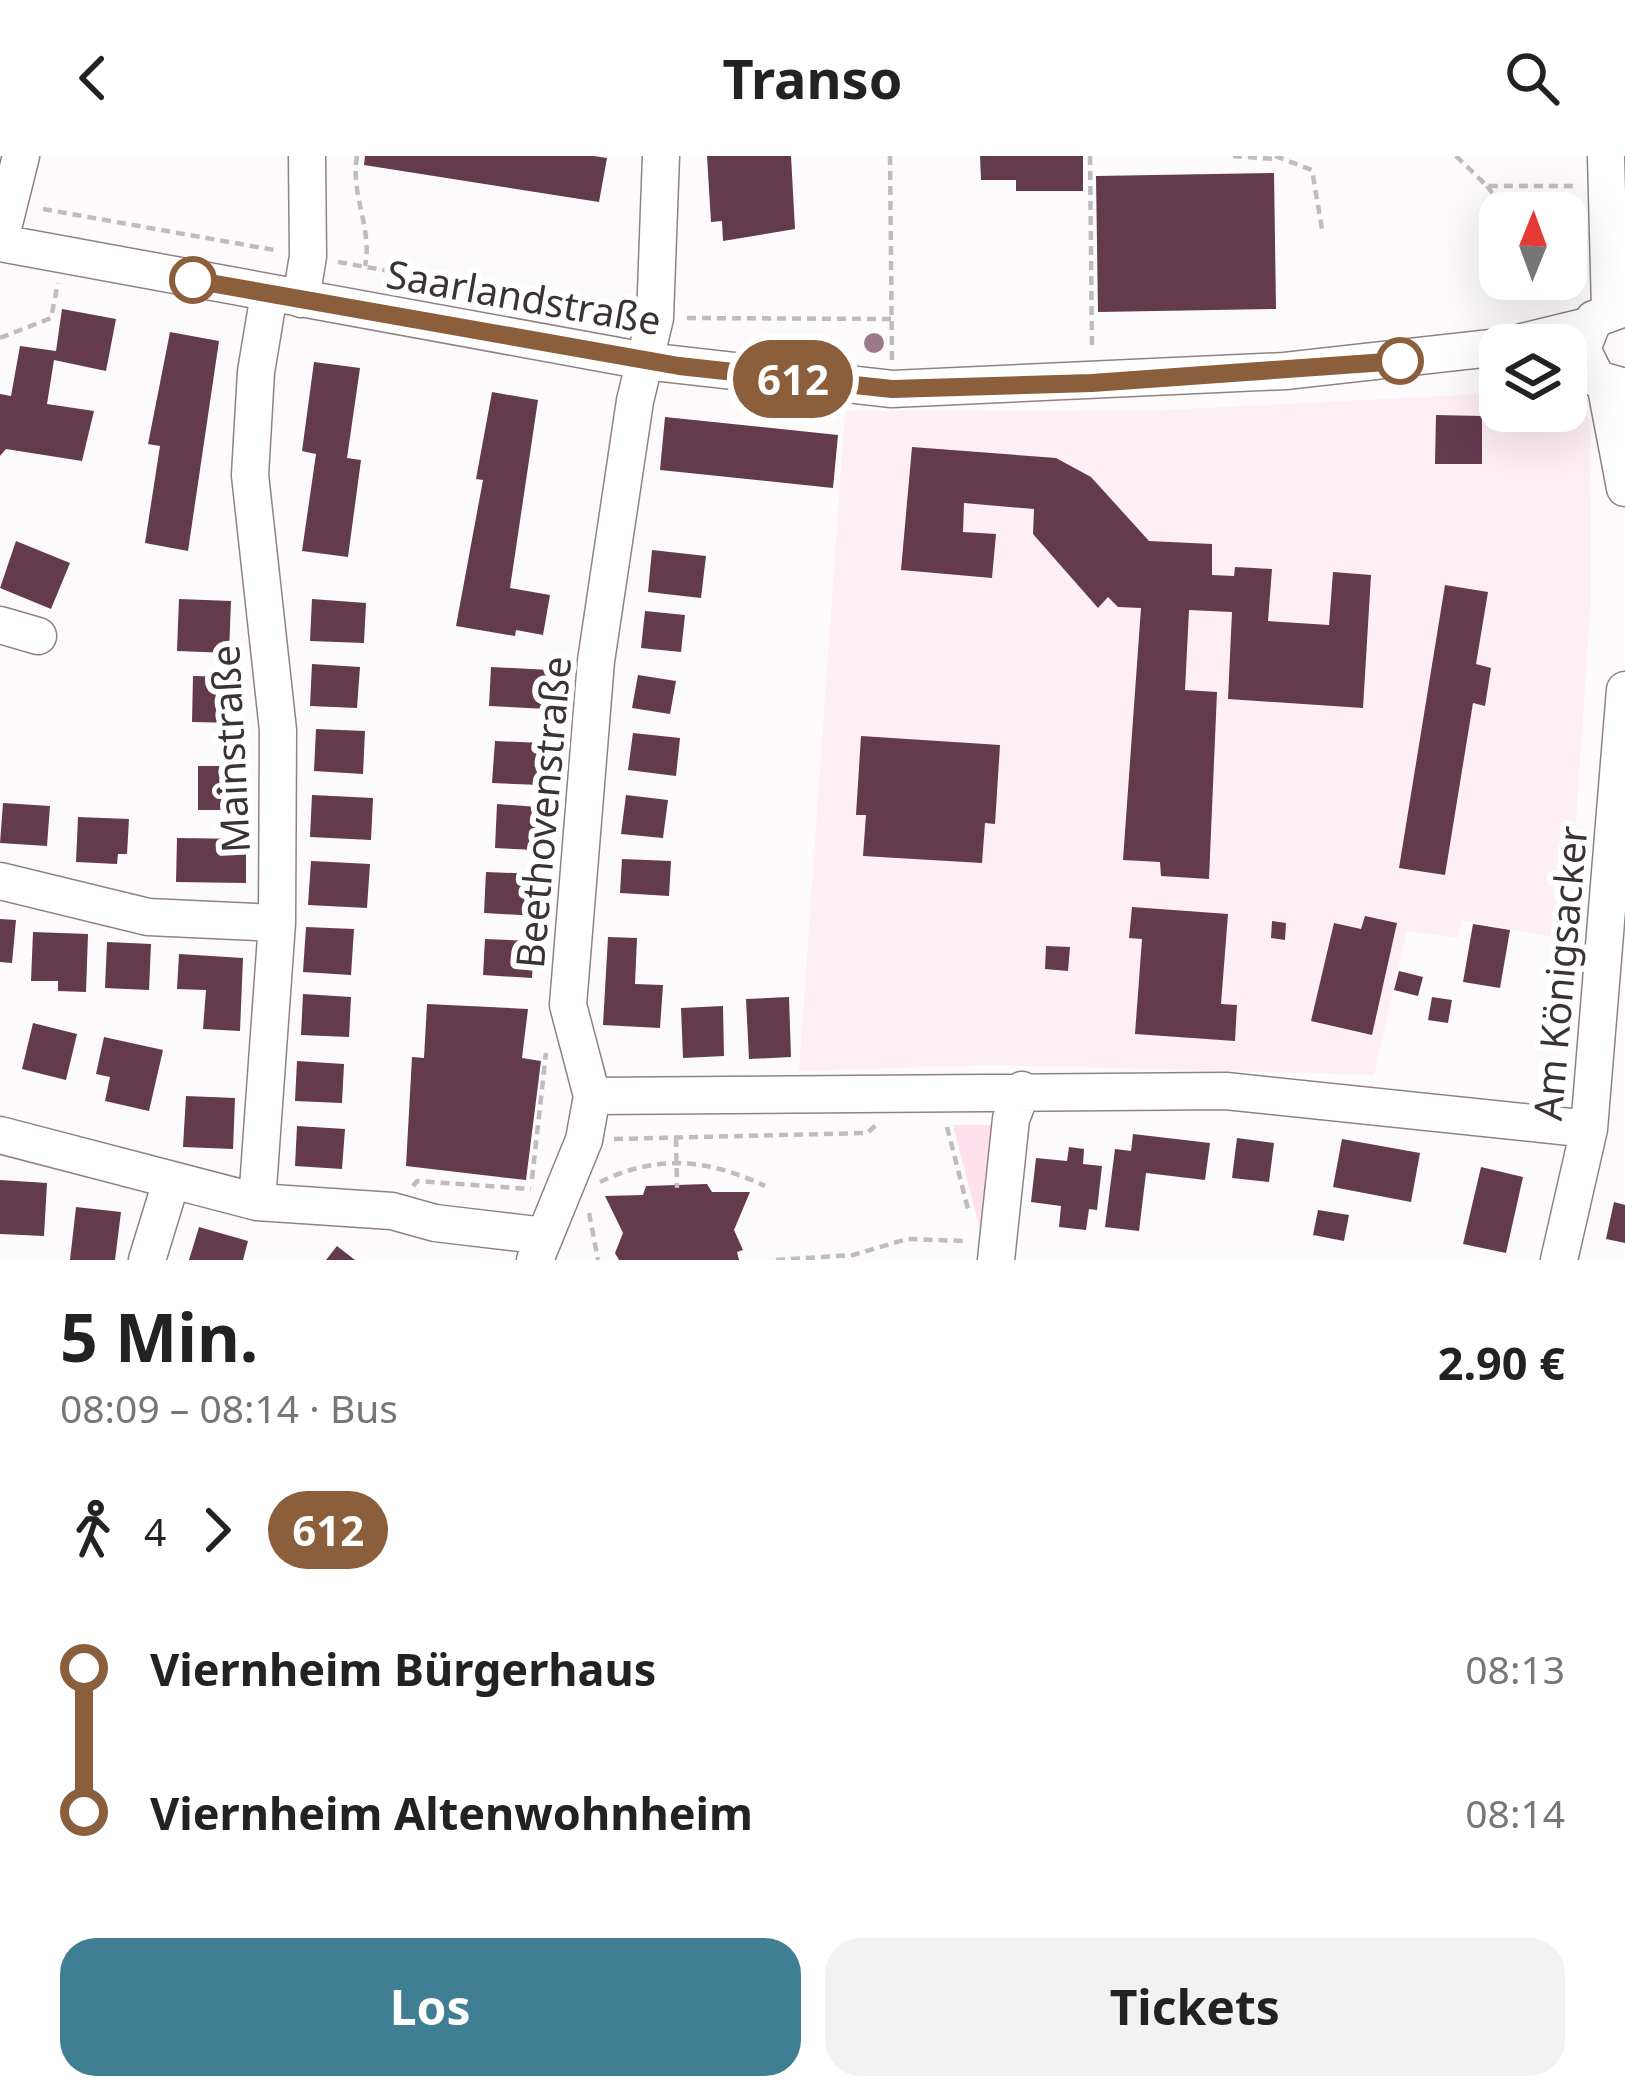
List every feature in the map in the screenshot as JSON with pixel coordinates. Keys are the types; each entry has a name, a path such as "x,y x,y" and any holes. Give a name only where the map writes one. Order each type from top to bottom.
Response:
{"street":[{"path":"0,241 21,156"},
{"name":"Mainstraße","path":"257,1202 277,923 278,730 250,476 256,372 285,296 308,256 307,156"},
{"name":"Beethovenstraße","path":"535,1242 584,1140 592,1096 568,1005 596,661 656,318 661,156"},
{"path":"1607,171 1599,309 1582,341 1625,488"},
{"name":"Saarlandstraße","path":"0,241 645,361 892,389 1092,383 1479,353"},
{"path":"1562,324 1599,309"},
{"path":"0,625 38,636"},
{"name":"Am Königsacker","path":"1558,1260 1612,1021 1625,690"},
{"path":"0,881 148,917 277,923"},
{"path":"592,1096 1022,1090 1293,1096 1589,1129"},
{"path":"986,1251 1011,1119 1022,1090"},
{"path":"0,1135 257,1202 392,1211 535,1242"},
{"path":"147,1260 171,1182"}],"path":[{"path":"357,156 352,182 369,250 365,266"},
{"path":"890,156 892,389"},
{"path":"1090,156 1092,383"},
{"path":"1233,156 1275,158 1312,170 1322,229"},
{"path":"1456,156 1490,192"},
{"path":"1486,187 1607,171"},
{"path":"10,203 656,318 892,319"},
{"path":"0,338 51,318 63,256"},
{"path":"535,1242 531,1189 550,1013 568,1005"},
{"path":"945,1120 971,1221"},
{"path":"584,1140 867,1133 879,1122"},
{"path":"676,1138 677,1188"},
{"path":"584,1190 632,1166 676,1165 720,1165 765,1186"},
{"path":"392,1211 417,1181 531,1189"},
{"path":"776,1260 854,1256 908,1239 986,1251"}],"shaded area":[{"path":"1479,394 1479,432 1587,432 1587,416 1591,597 1568,940 1462,920 1458,938 1407,931 1374,1075 998,1065 799,1071 845,411 1146,411"},
{"path":"953,1125 1002,1125 983,1241"}],"building":[{"path":"365,156 607,158 599,202 364,165"},
{"path":"707,156 791,156 795,229 723,241 722,221 711,222"},
{"path":"980,156 1083,156 1083,191 1016,191 1016,180 981,180"},
{"path":"1274,173 1276,309 1098,312 1096,176"},
{"path":"62,309 116,319 106,371 54,360 47,404 94,411 82,461 6,449 0,456 0,394 11,396 20,346 56,351"},
{"path":"170,332 219,341 188,551 145,543 160,446 148,444"},
{"path":"314,362 360,368 347,458 361,460 348,557 302,551 316,454 302,451"},
{"path":"492,392 538,400 510,588 550,595 543,635 516,630 515,636 456,626 483,480 476,479"},
{"path":"1436,415 1479,416 1482,464 1435,464"},
{"path":"665,417 838,435 833,488 660,470"},
{"path":"912,447 1056,458 1091,477 1149,541 1212,544 1212,575 1234,576 1235,567 1272,569 1268,621 1329,625 1333,572 1371,575 1363,708 1228,699 1232,612 1189,610 1185,690 1217,692 1209,879 1161,876 1160,862 1123,860 1141,608 1118,607 1108,597 1098,608 1033,534 1034,509 964,503 963,532 996,534 992,578 901,570"},
{"path":"16,541 70,563 51,609 0,588"},
{"path":"652,550 706,556 701,598 648,592"},
{"path":"1445,585 1488,592 1476,664 1491,668 1485,706 1473,703 1445,875 1399,868"},
{"path":"179,599 231,601 229,653 177,651"},
{"path":"312,599 366,603 364,643 310,641"},
{"path":"645,611 685,615 681,652 641,648"},
{"path":"312,664 360,667 357,708 310,706"},
{"path":"491,667 550,670 547,709 489,706"},
{"path":"638,675 676,681 670,714 632,708"},
{"path":"193,676 238,677 237,723 192,722"},
{"path":"316,729 365,731 363,774 314,771"},
{"path":"633,733 680,738 676,776 628,770"},
{"path":"861,736 1000,745 995,824 985,823 982,863 863,856 866,815 856,815"},
{"path":"495,741 543,743 541,785 492,783"},
{"path":"198,766 245,766 245,810 198,810"},
{"path":"312,795 373,798 371,840 310,837"},
{"path":"626,795 668,800 663,838 621,834"},
{"path":"3,803 50,806 47,846 0,843"},
{"path":"497,804 538,807 536,850 495,848"},
{"path":"78,817 129,819 127,854 118,854 117,864 76,862"},
{"path":"177,838 246,839 246,883 176,882"},
{"path":"622,859 671,861 669,896 620,893"},
{"path":"311,861 370,864 367,908 308,905"},
{"path":"486,872 539,874 537,916 484,913"},
{"path":"1132,907 1228,914 1221,1004 1237,1005 1235,1041 1135,1034 1142,939 1129,938"},
{"path":"1365,916 1397,923 1372,1035 1311,1021 1334,923 1361,929"},
{"path":"0,919 16,920 12,963 0,962"},
{"path":"1272,921 1286,923 1285,940 1271,938"},
{"path":"1473,924 1510,930 1500,988 1463,982"},
{"path":"306,927 354,929 351,975 303,972"},
{"path":"33,932 88,934 86,992 58,991 58,981 31,981"},
{"path":"608,937 637,938 635,984 663,985 660,1028 603,1025"},
{"path":"485,939 534,941 532,978 483,975"},
{"path":"107,942 151,944 149,990 105,988"},
{"path":"1046,946 1070,947 1068,971 1045,969"},
{"path":"179,954 243,958 240,1031 203,1029 206,990 177,989"},
{"path":"1399,971 1423,977 1418,996 1394,990"},
{"path":"303,994 351,997 349,1037 301,1035"},
{"path":"789,997 791,1057 749,1059 746,999"},
{"path":"1432,997 1452,1000 1448,1023 1428,1020"},
{"path":"427,1004 528,1009 522,1058 541,1061 526,1180 406,1166 412,1057 424,1058"},
{"path":"723,1006 724,1056 683,1058 681,1008"},
{"path":"33,1023 77,1034 66,1080 22,1069"},
{"path":"104,1037 163,1050 149,1111 105,1101 110,1077 96,1074"},
{"path":"297,1061 344,1064 342,1103 295,1101"},
{"path":"186,1096 235,1098 233,1149 183,1147"},
{"path":"297,1126 345,1129 342,1169 295,1166"},
{"path":"1133,1134 1210,1143 1205,1180 1146,1173 1139,1231 1105,1227 1115,1149 1131,1151"},
{"path":"1237,1138 1274,1143 1269,1182 1232,1178"},
{"path":"1342,1139 1420,1153 1411,1202 1333,1187"},
{"path":"1069,1147 1084,1149 1083,1164 1102,1166 1097,1210 1089,1209 1086,1230 1059,1227 1061,1206 1031,1202 1036,1158 1067,1161"},
{"path":"1481,1167 1523,1177 1506,1253 1463,1244"},
{"path":"0,1180 47,1183 44,1236 0,1234"},
{"path":"707,1184 712,1192 750,1192 734,1230 743,1250 737,1252 739,1260 619,1260 615,1253 623,1233 605,1196 643,1195 646,1186"},
{"path":"1614,1202 1625,1205 1625,1243 1606,1239"},
{"path":"76,1207 121,1212 115,1260 70,1260"},
{"path":"1318,1210 1349,1215 1344,1241 1313,1235"},
{"path":"199,1227 248,1241 243,1260 189,1260"},
{"path":"337,1246 355,1260 326,1260"}],"bus line":[{"name":"612","path":"193,280 679,366 892,389 1092,383 1400,361"}]}
